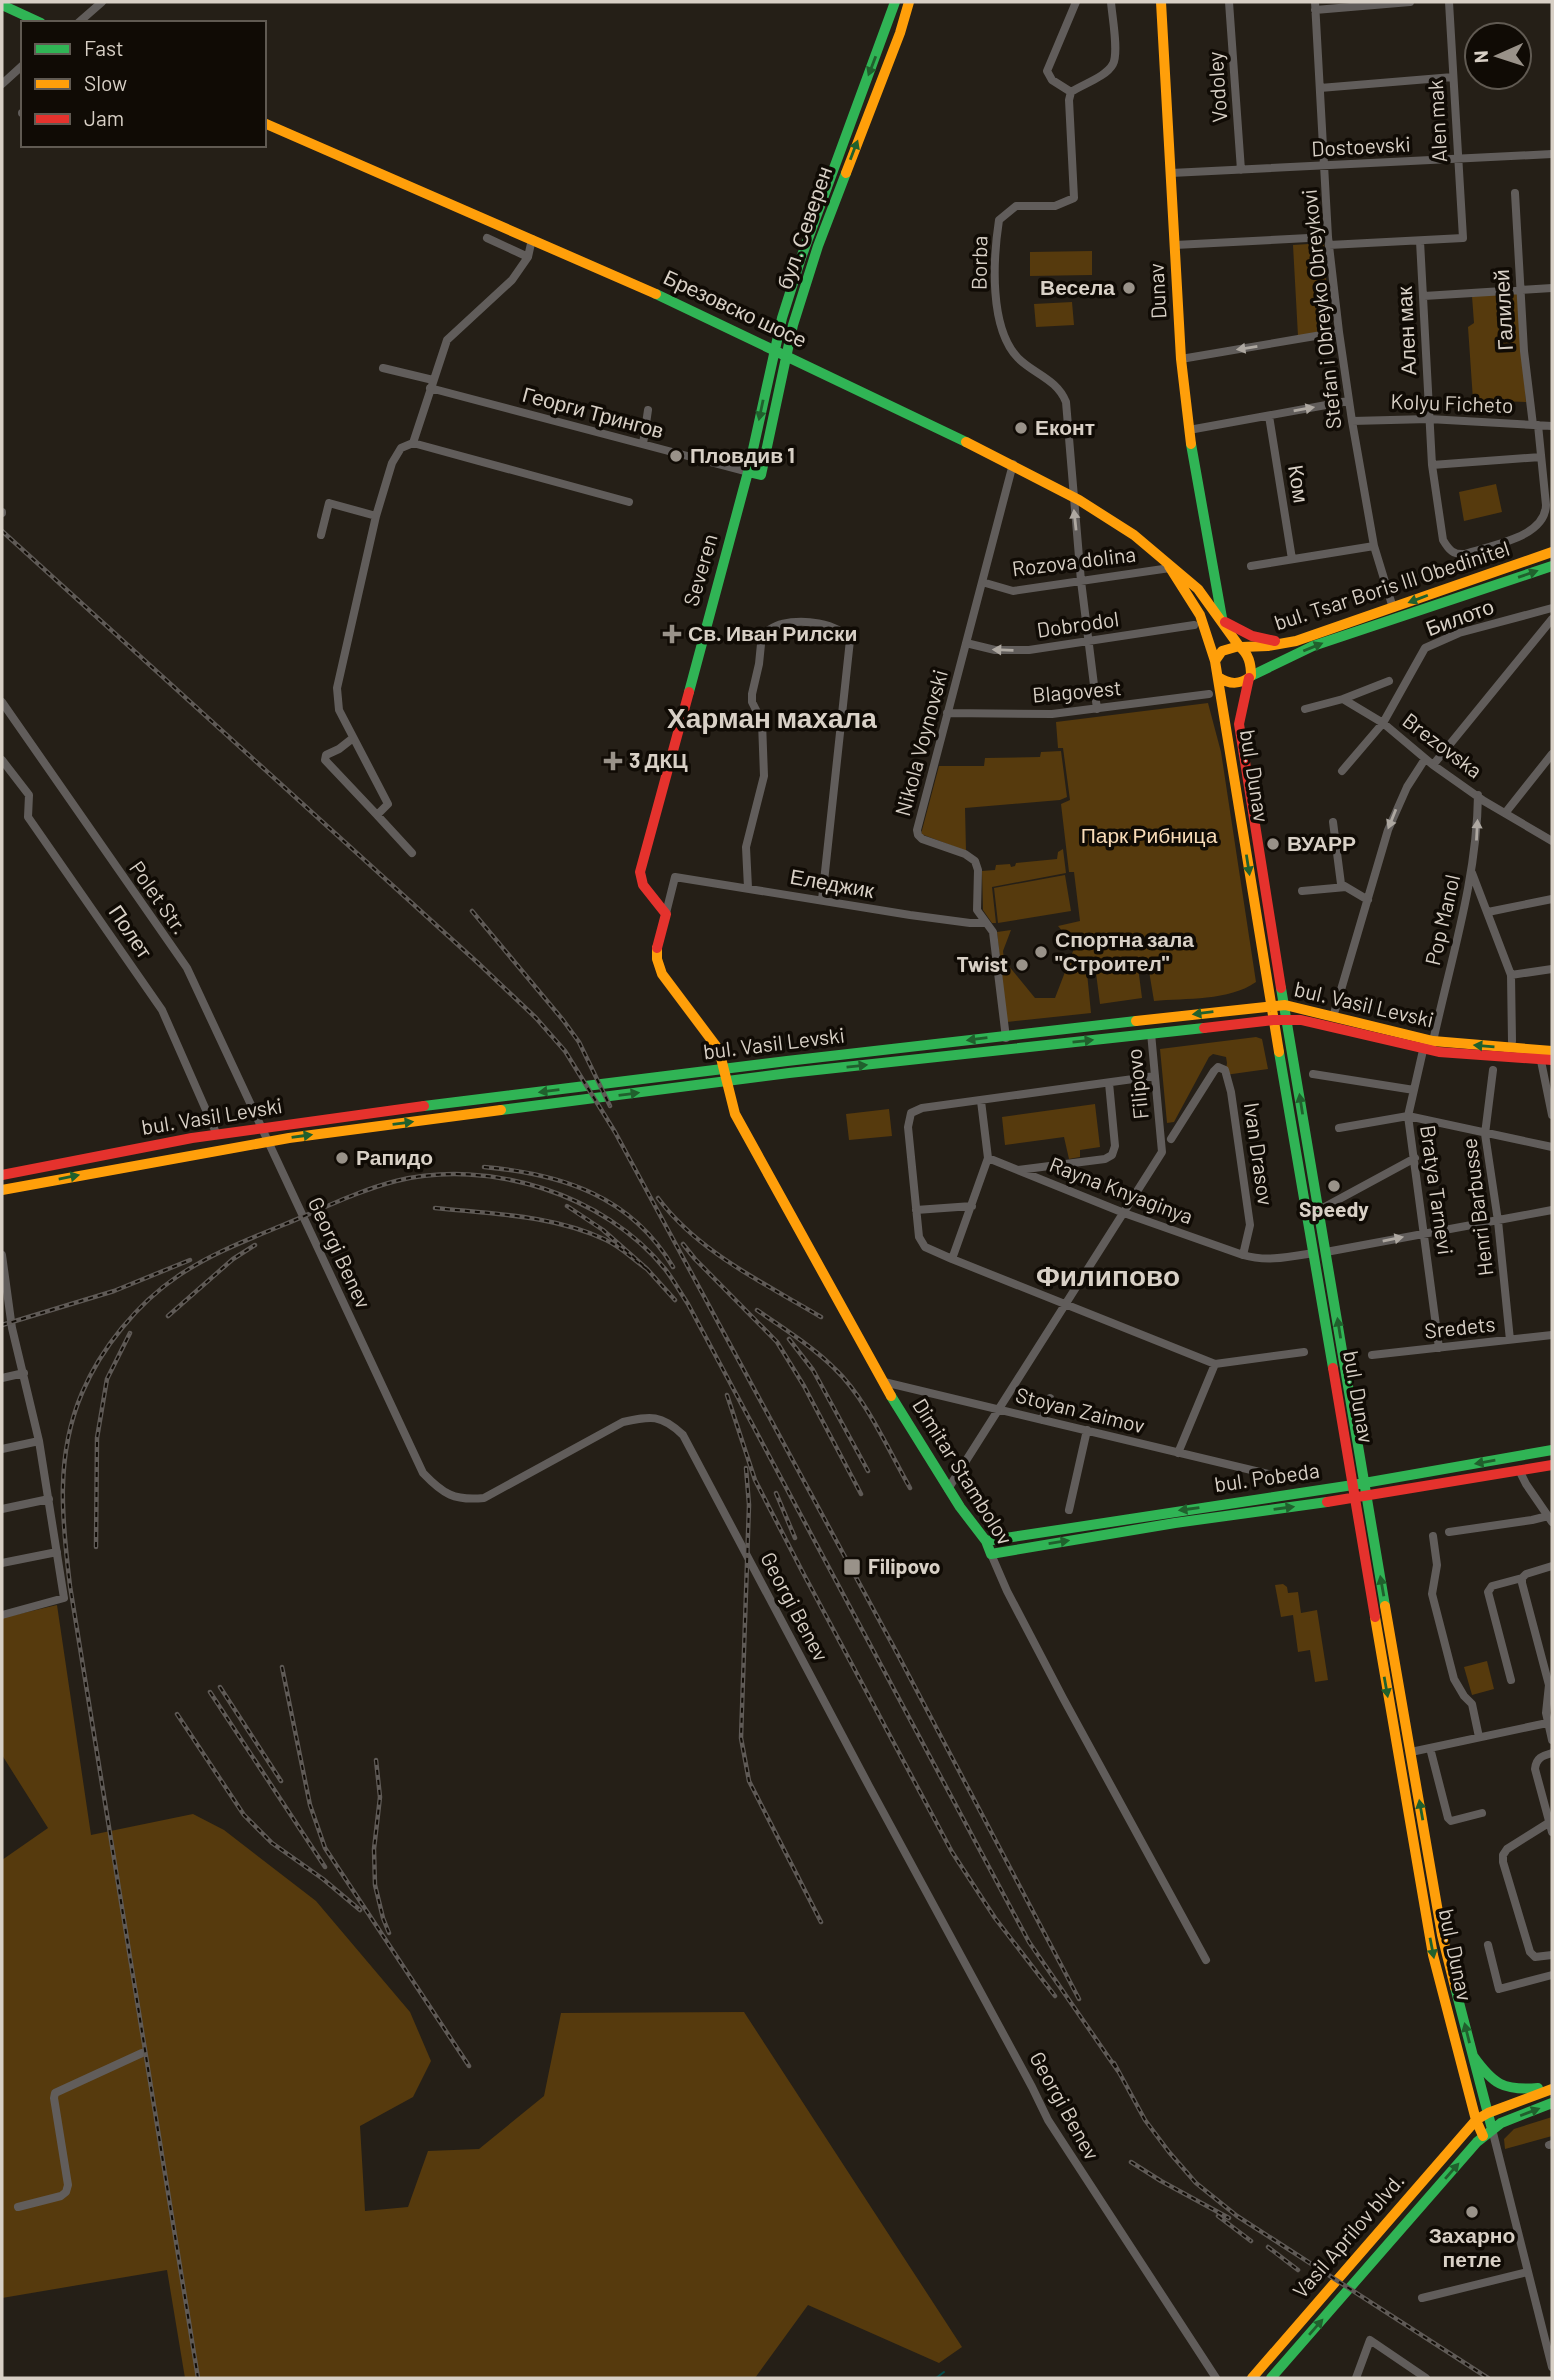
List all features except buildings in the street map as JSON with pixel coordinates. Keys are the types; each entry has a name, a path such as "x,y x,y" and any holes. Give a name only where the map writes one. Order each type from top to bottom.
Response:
{"main road":[{"name":"бул. Северен","path":"774,348 801,258 895,2"},
{"name":"бул. Северен","path":"748,472 761,475 793,325 818,246 900,33 909,2"},
{"name":"Dunav","path":"1161,2 1181,359 1189,430 1222,621"},
{"path":"2,5 37,21"},
{"name":"Брезовско шосе","path":"266,123 774,348 1013,464 1117,522 1198,589 1240,646"},
{"name":"Severen","path":"666,914 660,903 646,892 640,872 748,472 774,348"},
{"name":"bul. Tsar Boris III Obedinitel","path":"1240,646 1290,643 1552,552"},
{"name":"bul. Tsar Boris III Obedinitel","path":"1250,677 1313,646 1552,566"},
{"name":"Брезовско шосе","path":"1170,567 1200,615 1215,661"},
{"path":"1198,589 1214,577"},
{"path":"1222,621 1252,636 1290,643"},
{"path":"1240,646 1248,656 1250,677 1233,684 1218,677 1215,661 1226,649 1240,646"},
{"name":"bul. Dunav","path":"1218,677 1273,1020 1320,1253 1359,1484 1433,1955 1476,2120 1488,2133"},
{"name":"bul. Dunav","path":"1250,677 1240,732 1319,1210 1320,1253"},
{"name":"Dimitar Stambolov","path":"666,914 657,949 659,967 719,1050 738,1119 884,1382 948,1489 986,1541 992,1554"},
{"name":"bul. Vasil Levski","path":"2,1175 217,1135 334,1118 787,1061 1271,1005 1285,1005 1333,1017 1428,1045"},
{"name":"bul. Vasil Levski","path":"2,1190 269,1141 335,1132 789,1073 1273,1020 1301,1020 1428,1045 1544,1056 1552,1051"},
{"name":"bul. Pobeda","path":"986,1541 1359,1484 1552,1450"},
{"name":"bul. Pobeda","path":"992,1554 1175,1523 1361,1498 1552,1465"},
{"name":"bul. Dunav","path":"1361,1498 1411,1752 1442,1935 1488,2113 1488,2133"},
{"path":"1473,2056 1487,2077 1500,2087 1513,2090 1552,2088"},
{"name":"Vasil Aprilov blvd.","path":"1252,2378 1476,2120 1552,2088"},
{"path":"1488,2133 1501,2123 1552,2103"},
{"name":"Vasil Aprilov blvd.","path":"1271,2378 1488,2133"}],"street":[{"path":"80,21 102,2"},
{"path":"1076,2 1047,71 1052,80 1071,92 1098,77 1112,65 1115,55 1111,2"},
{"name":"Vodoley","path":"1229,2 1241,170"},
{"path":"1315,6 1410,2"},
{"name":"Alen mak","path":"1420,241 1463,238 1449,2"},
{"name":"Stefan i Obreyko Obreykovi","path":"1315,6 1329,241 1339,332 1348,401 1374,546 1393,608"},
{"path":"2,84 21,67"},
{"path":"1320,88 1453,77"},
{"name":"Borba","path":"1071,92 1069,100 1074,198 1055,206 1016,206 999,220 994,253 996,301 1005,339 1018,358 1053,383 1065,398 1072,497"},
{"name":"Dostoevski","path":"1171,173 1552,154"},
{"name":"Галилей","path":"1515,193 1525,360 1541,457 1546,512"},
{"path":"487,238 528,257"},
{"path":"414,443 447,340 512,280 528,257 532,239"},
{"path":"1175,245 1420,241"},
{"name":"Ален мак","path":"1420,241 1429,419 1443,540 1450,550 1459,555 1530,533 1541,523 1546,512"},
{"path":"1424,296 1552,288"},
{"path":"1181,359 1339,332"},
{"name":"Георги Трингов","path":"383,368 431,384 748,472"},
{"path":"1189,430 1348,401"},
{"path":"643,444 648,410"},
{"name":"Ком","path":"1269,416 1292,559"},
{"name":"Kolyu Ficheto","path":"1352,421 1429,419 1552,426"},
{"path":"377,815 388,804 339,710 337,688 376,516 392,463 401,448 414,443 629,502"},
{"path":"1433,465 1541,457"},
{"name":"Nikola Voynovski","path":"1007,1049 993,932 977,911 978,870 975,861 965,854 922,839 917,830 1013,464"},
{"path":"1072,497 1097,709"},
{"path":"321,535 329,503 376,516"},
{"path":"1251,566 1374,546"},
{"name":"Rozova dolina","path":"982,582 1013,591 1170,567"},
{"name":"Билото","path":"1342,772 1382,723 1425,648 1460,633 1551,608"},
{"path":"1333,1017 1388,830 1407,786 1552,619"},
{"path":"748,888 746,847 765,768 762,722 752,702 762,634 778,624 828,625 850,640 822,900"},
{"name":"Dobrodol","path":"966,643 995,650 1017,650 1089,642 1194,625"},
{"path":"1306,709 1343,699 1389,681"},
{"name":"Blagovest","path":"947,713 1052,714 1209,694"},
{"name":"Brezovska","path":"1343,699 1382,723 1429,762 1484,801 1552,841"},
{"name":"Polet Str.","path":"2,702 187,968 263,1128"},
{"path":"353,738 326,755 325,760 412,853"},
{"path":"1506,812 1552,754"},
{"name":"Полет","path":"2,760 29,795 29,817 162,1010 217,1135"},
{"path":"1543,765 1552,769"},
{"name":"Pop Manol","path":"1428,1045 1472,873 1478,833 1478,795"},
{"path":"1334,822 1341,884 1368,901"},
{"path":"1472,873 1511,975 1512,1041"},
{"name":"Еледжик","path":"666,914 674,877 922,917 985,923"},
{"path":"1302,891 1346,887"},
{"path":"1488,912 1552,900"},
{"path":"1511,975 1552,969"},
{"name":"Filipovo","path":"948,1489 1162,1152 1151,1033"},
{"name":"Bratya Tarnevi","path":"1428,1045 1408,1116 1439,1348"},
{"path":"1544,1056 1552,1115"},
{"name":"Ivan Drasov","path":"1214,1071 1218,1067 1225,1070 1231,1092 1250,1224 1243,1255"},
{"name":"Henri Barbusse","path":"1493,1070 1485,1134 1498,1221 1510,1340"},
{"name":"Filipovo","path":"1171,1139 1214,1071"},
{"path":"1313,1074 1414,1090"},
{"path":"1155,1076 922,1108 911,1113 908,1127 919,1237 925,1247 952,1259 1215,1364 1304,1352"},
{"path":"1017,1170 1105,1159 1112,1155 1115,1146 1109,1083"},
{"path":"952,1259 988,1158 981,1101"},
{"path":"1339,1128 1408,1116 1552,1147"},
{"name":"Georgi Benev","path":"263,1128 422,1473 450,1496 465,1500 484,1498 623,1422 659,1417 683,1435 1048,2120 1216,2378"},
{"name":"Rayna Knyaginya","path":"988,1158 1124,1213 1258,1259 1320,1253 1552,1210"},
{"path":"1319,1210 1415,1158"},
{"path":"916,1210 972,1206"},
{"path":"2,1255 12,1328 39,1441 64,1598 2,1615"},
{"name":"Sredets","path":"1372,1355 1552,1335"},
{"path":"1178,1453 1215,1364"},
{"path":"2,1378 24,1373"},
{"name":"Stoyan Zaimov","path":"884,1382 1268,1474"},
{"path":"1042,1420 1050,1398"},
{"path":"1069,1510 1087,1430"},
{"path":"2,1449 39,1441"},
{"path":"1449,1532 1550,1519 1519,1470"},
{"path":"2,1509 49,1499"},
{"path":"1433,1536 1437,1565 1432,1594 1454,1679 1472,1704 1479,1737"},
{"path":"2,1563 57,1552"},
{"name":"Dimitar Stambolov","path":"992,1554 1007,1591 1063,1698 1206,1960"},
{"path":"1511,1680 1488,1592 1492,1586 1552,1566"},
{"path":"1522,1578 1521,1583 1549,1685 1546,1706 1552,1740"},
{"path":"1411,1752 1550,1722"},
{"path":"1430,1748 1448,1818 1451,1821 1482,1814"},
{"path":"1552,1753 1541,1757 1536,1762 1535,1769 1552,1832"},
{"path":"1549,1822 1507,1849 1503,1862 1530,1952 1535,1957 1552,1955"},
{"path":"1488,1945 1499,1989 1552,1975"},
{"path":"18,2207 61,2196 66,2192 68,2185 55,2093 142,2053"},
{"path":"1488,2133 1501,2166 1552,2367"},
{"path":"1422,2298 1528,2272"},
{"path":"1356,2378 1370,2340 1426,2378"}],"green space":[{"path":"1324,243 1329,330 1298,336 1293,245"},
{"path":"1092,251 1092,275 1030,276 1030,252"},
{"path":"1518,293 1526,402 1473,400 1468,327 1474,323 1472,296"},
{"path":"1072,302 1074,325 1036,327 1034,304"},
{"path":"1496,484 1502,512 1464,521 1459,492"},
{"name":"Парк Рибница","path":"1208,703 1221,752 1256,982 1220,996 1154,1001 1148,965 1087,973 1091,1013 1007,1022 997,932 1011,930 1003,951 1004,960 1035,998 1055,998 1075,946 1058,926 1080,921 1074,872 1069,872 1061,804 1070,800 1063,748 1058,748 1056,722"},
{"path":"1061,751 1067,797 1060,800 965,808 966,851 921,834 939,766 984,766 985,758 1040,757 1041,752"},
{"path":"1063,849 1066,873 992,887 996,923 992,923 983,910 982,871 995,870 996,865 1010,864 1011,867 1016,863 1057,859 1058,852"},
{"path":"1065,875 1071,911 998,923 994,888"},
{"path":"1138,967 1142,998 1100,1004 1096,973"},
{"path":"1256,1037 1262,1039 1268,1069 1225,1075 1226,1057 1213,1054 1174,1122 1167,1123 1160,1049"},
{"path":"1095,1104 1100,1147 1080,1150 1080,1157 1069,1159 1064,1137 1005,1145 1002,1117"},
{"path":"889,1109 892,1136 849,1140 846,1114"},
{"path":"1283,1584 1288,1593 1298,1592 1301,1613 1317,1610 1328,1680 1315,1682 1310,1650 1298,1652 1293,1615 1281,1617 1275,1585"},
{"path":"57,1605 91,1835 193,1814 224,1830 316,1901 410,2012 431,2061 413,2097 360,2126 365,2211 408,2207 428,2151 479,2149 544,2096 561,2013 744,2012 962,2347 939,2363 808,2305 755,2378 185,2378 167,2270 2,2298 2,1860 48,1828 2,1755 2,1618"},
{"path":"1487,1661 1494,1689 1472,1695 1464,1667"},
{"path":"1552,2117 1552,2136 1505,2149 1504,2139 1514,2129"}],"waterway":[{"path":"936,2378 944,2372"}],"railway":[{"path":"2,531 478,963 536,1018 565,1051 615,1132 897,1653 1079,1999"},
{"path":"472,911 579,1042 610,1106"},
{"path":"484,1167 541,1176 592,1193 637,1222 673,1267"},
{"path":"198,2378 70,1586 63,1513 64,1464 73,1417 90,1376 110,1343 149,1299 190,1268 229,1248 381,1185 432,1175 469,1174 542,1188 578,1202 610,1220 640,1243 665,1269 688,1304 1029,1942 1118,2071"},
{"path":"658,1198 692,1235 712,1250 755,1279 821,1317"},
{"path":"435,1208 522,1217 565,1225 612,1243 647,1269 603,1230 567,1206"},
{"path":"683,1244 777,1342 804,1386 861,1494"},
{"path":"168,1316 233,1259 255,1245"},
{"path":"2,1325 114,1291 190,1260"},
{"path":"647,1269 675,1300"},
{"path":"757,1310 817,1353 846,1381 876,1425 910,1488"},
{"path":"96,1547 97,1438 107,1379 130,1333"},
{"path":"789,1339 813,1370 868,1471"},
{"path":"727,1395 755,1480 952,1852 995,1918 1055,1996"},
{"path":"746,1468 749,1505 741,1738 749,1781 821,1922"},
{"path":"776,1493 795,1538"},
{"path":"282,1667 310,1805 325,1848 469,2066"},
{"path":"220,1687 281,1781"},
{"path":"210,1692 325,1867"},
{"path":"177,1714 244,1815 272,1843 323,1879 360,1910"},
{"path":"376,1760 380,1797 374,1849 375,1885 389,1933"},
{"path":"1114,2063 1145,2120 1196,2183 1237,2216 1488,2378"},
{"path":"1131,2162 1229,2218"},
{"path":"1218,2216 1251,2241"},
{"path":"1268,2247 1298,2270"}],"traffic: fast":[{"path":"689,692 748,472 782,318 801,258 895,2"},
{"path":"2,5 37,21"},
{"path":"748,472 761,475 793,325 818,246 846,173"},
{"path":"656,294 966,442"},
{"path":"1191,444 1222,618"},
{"path":"1251,676 1313,646 1552,566"},
{"path":"1281,988 1385,1606"},
{"path":"424,1106 1136,1021"},
{"path":"501,1110 789,1073 1204,1028"},
{"path":"1279,1052 1333,1368"},
{"path":"891,1396 960,1507 986,1541 991,1554 1175,1523 1327,1502"},
{"path":"986,1541 1353,1485 1552,1450"},
{"path":"1455,1987 1492,2129"},
{"path":"1473,2056 1500,2084 1516,2088 1538,2088"},
{"path":"1271,2378 1477,2142 1501,2123 1552,2103"}],"traffic: slow":[{"path":"846,173 900,33 909,2"},
{"path":"1161,2 1181,359 1191,444"},
{"path":"266,124 656,294"},
{"path":"966,442 1079,500 1134,535 1198,589 1239,646"},
{"path":"1242,647 1296,641 1552,552"},
{"path":"1169,566 1200,615 1215,661 1279,1052"},
{"path":"1215,661 1222,651 1239,646 1250,663 1251,676 1243,681 1231,683 1218,677"},
{"path":"657,948 662,974 719,1050 735,1114 891,1396"},
{"path":"1136,1021 1285,1005 1433,1041 1552,1051"},
{"path":"2,1190 289,1138 501,1110"},
{"path":"1385,1606 1442,1935 1455,1987"},
{"path":"1375,1617 1433,1955 1476,2120 1483,2136"},
{"path":"1252,2378 1476,2120 1552,2089"}],"traffic: jam":[{"path":"1225,622 1252,636 1275,641"},
{"path":"1249,678 1239,724 1281,988"},
{"path":"657,948 666,914 643,885 640,872 689,692"},
{"path":"1204,1028 1273,1020 1301,1020 1439,1052 1552,1060"},
{"path":"2,1175 192,1138 424,1106"},
{"path":"1333,1368 1375,1617"},
{"path":"1327,1502 1552,1465"}],"place":[{"name":"Весела","path":"1129,288"},
{"name":"Еконт","path":"1021,428"},
{"name":"Пловдив 1","path":"676,456"},
{"name":"Св. Иван Рилски","path":"672,634"},
{"name":"3 ДКЦ","path":"613,761"},
{"name":"ВУАРР","path":"1273,844"},
{"name":"Спортна зала \"Строител\"","path":"1041,952"},
{"name":"Twist","path":"1022,965"},
{"name":"Рапидо","path":"342,1158"},
{"name":"Speedy","path":"1334,1186"},
{"name":"Filipovo","path":"852,1567"},
{"name":"Захарно петле","path":"1472,2212"}],"district":[{"name":"Харман махала","path":"772,718"},
{"name":"Филипово","path":"1108,1276"}]}
